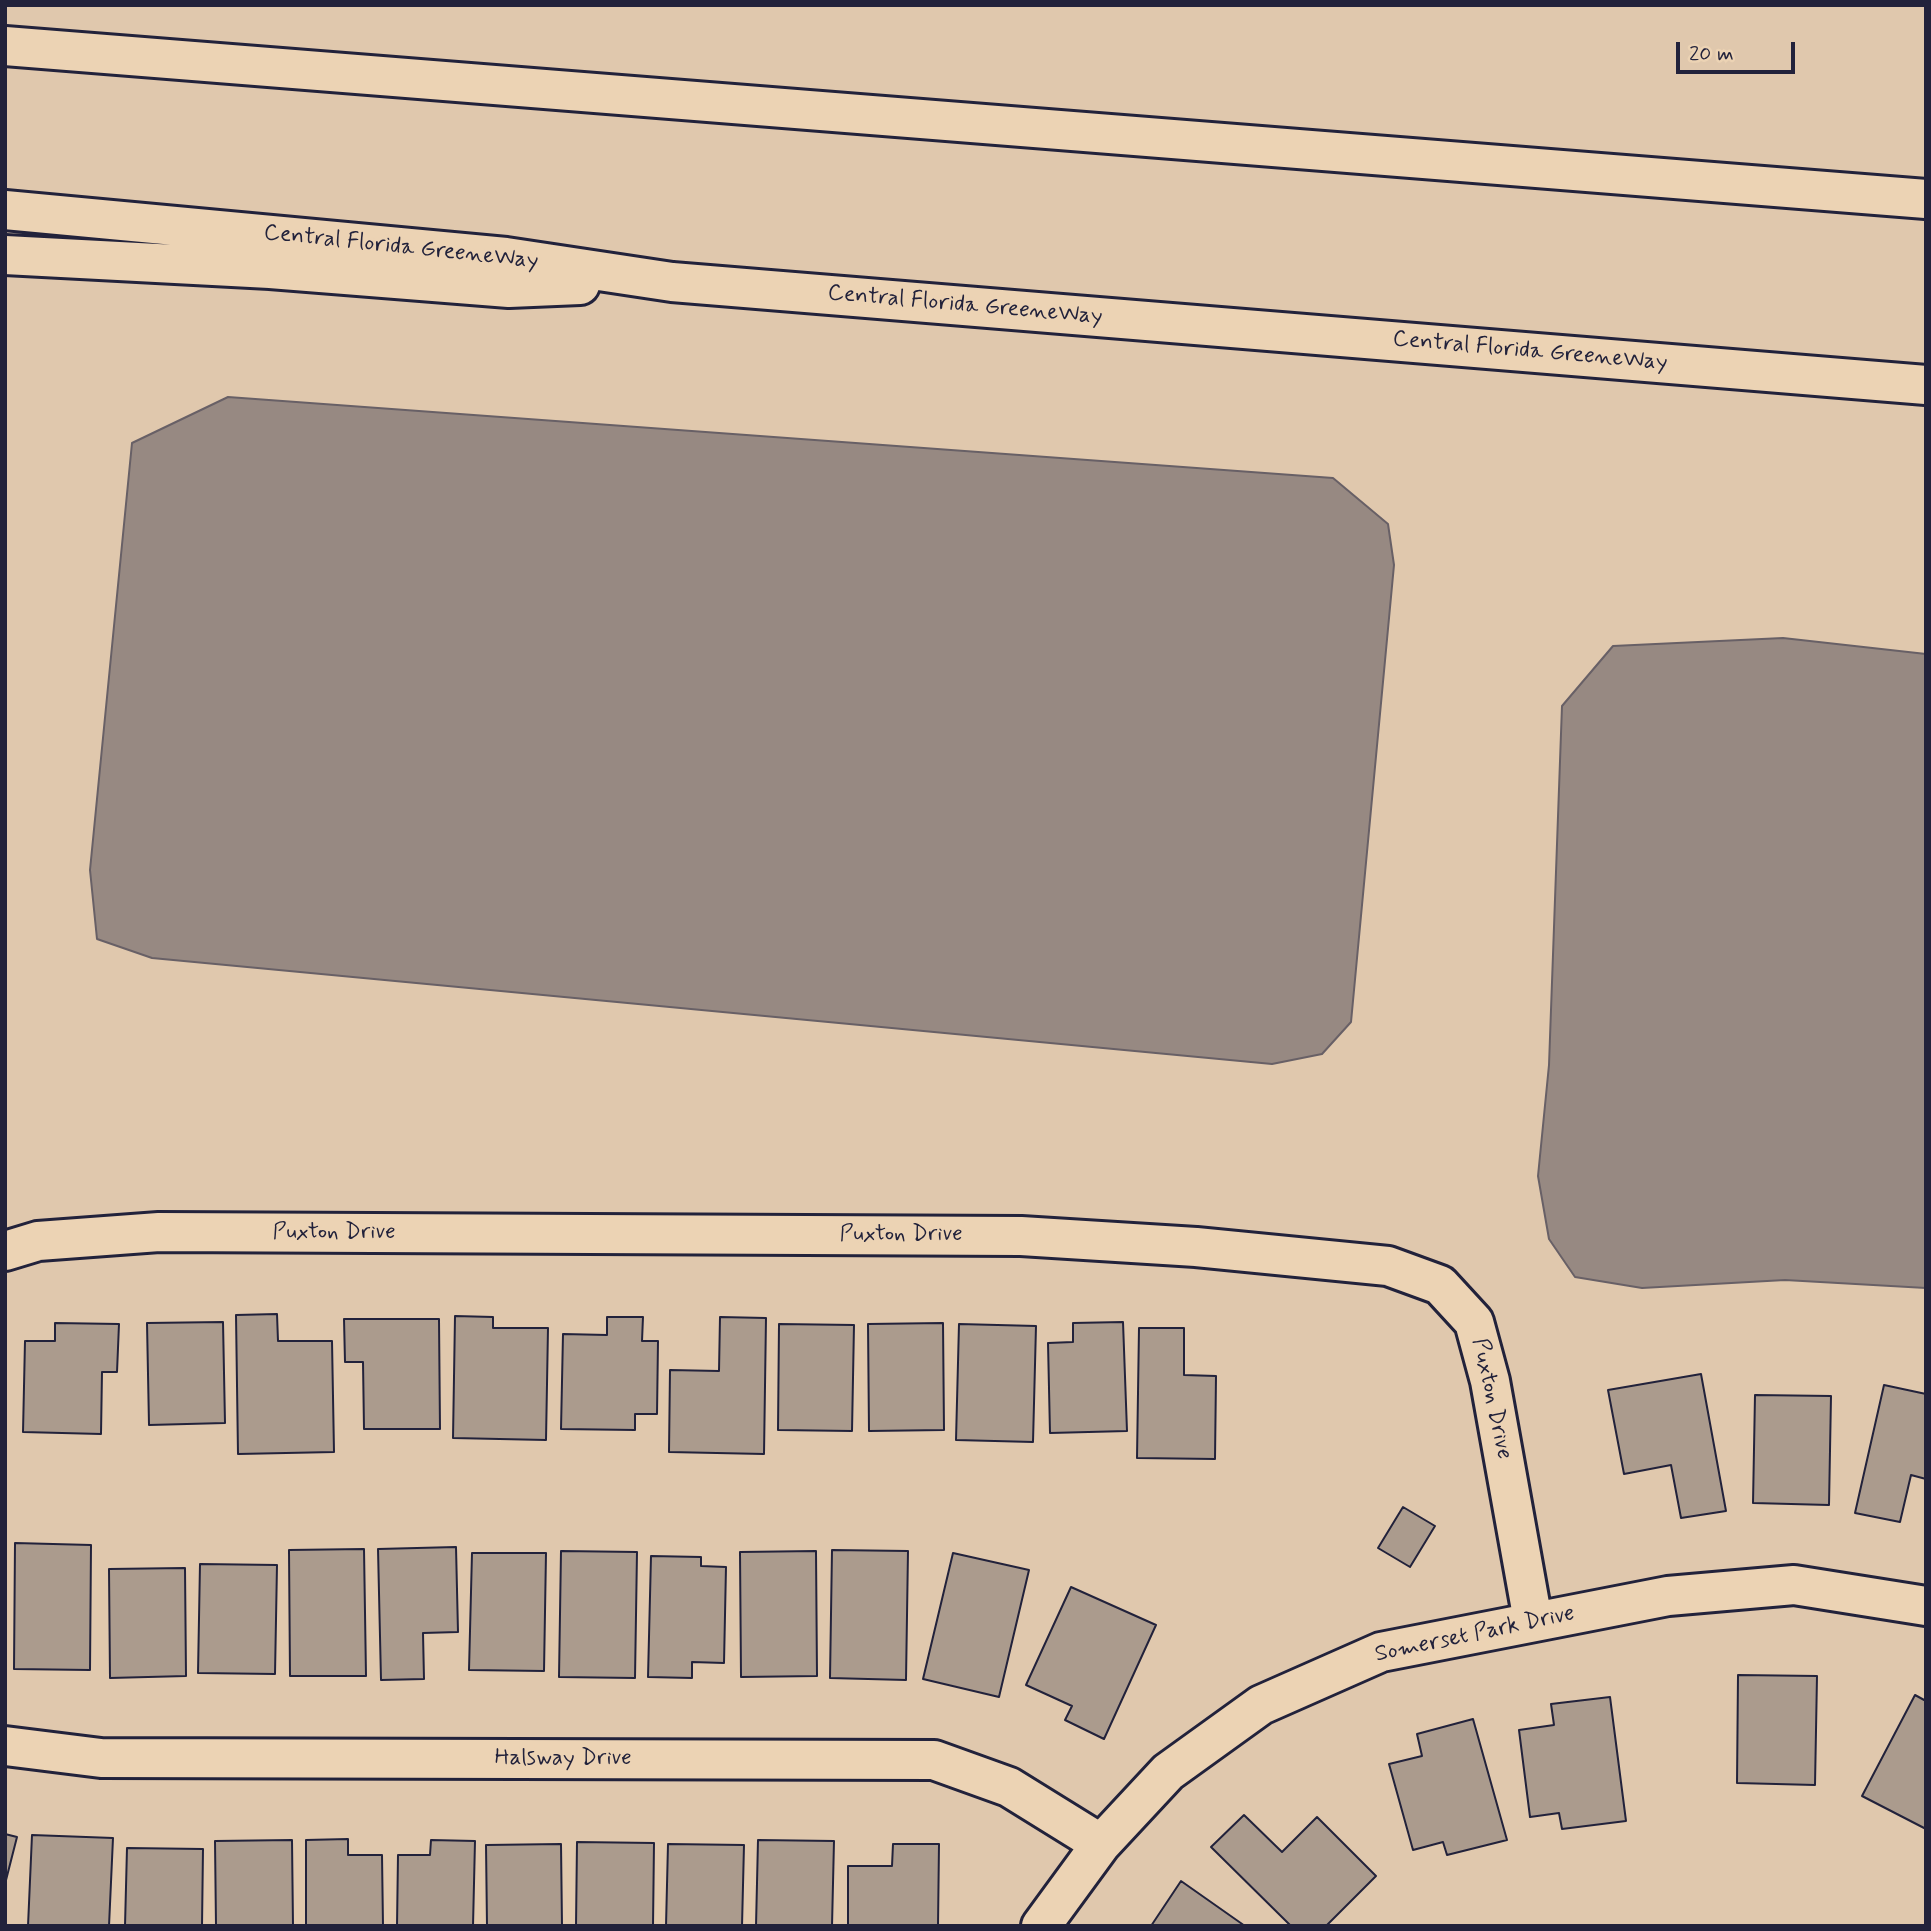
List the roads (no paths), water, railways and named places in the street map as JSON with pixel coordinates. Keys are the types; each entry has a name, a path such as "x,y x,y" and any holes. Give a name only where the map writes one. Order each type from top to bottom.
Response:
{"main road":[{"path":"8,44 1926,200"},
{"name":"Central Florida GreeneWay","path":"5,210 506,257 672,282 1926,385"},
{"path":"5,255 270,269 509,288 672,282"},
{"name":"Puxton Drive","path":"5,1251 38,1241 159,1232 1007,1236 1196,1247 1388,1266 1440,1285 1474,1322 1490,1381 1533,1621"},
{"name":"Somerset Park Drive","path":"1041,1926 1101,1844 1168,1772 1261,1705 1381,1652 1668,1597 1794,1585 1926,1606"},
{"name":"Halsway Drive","path":"5,1746 101,1758 934,1760 1009,1787 1101,1844"}]}
